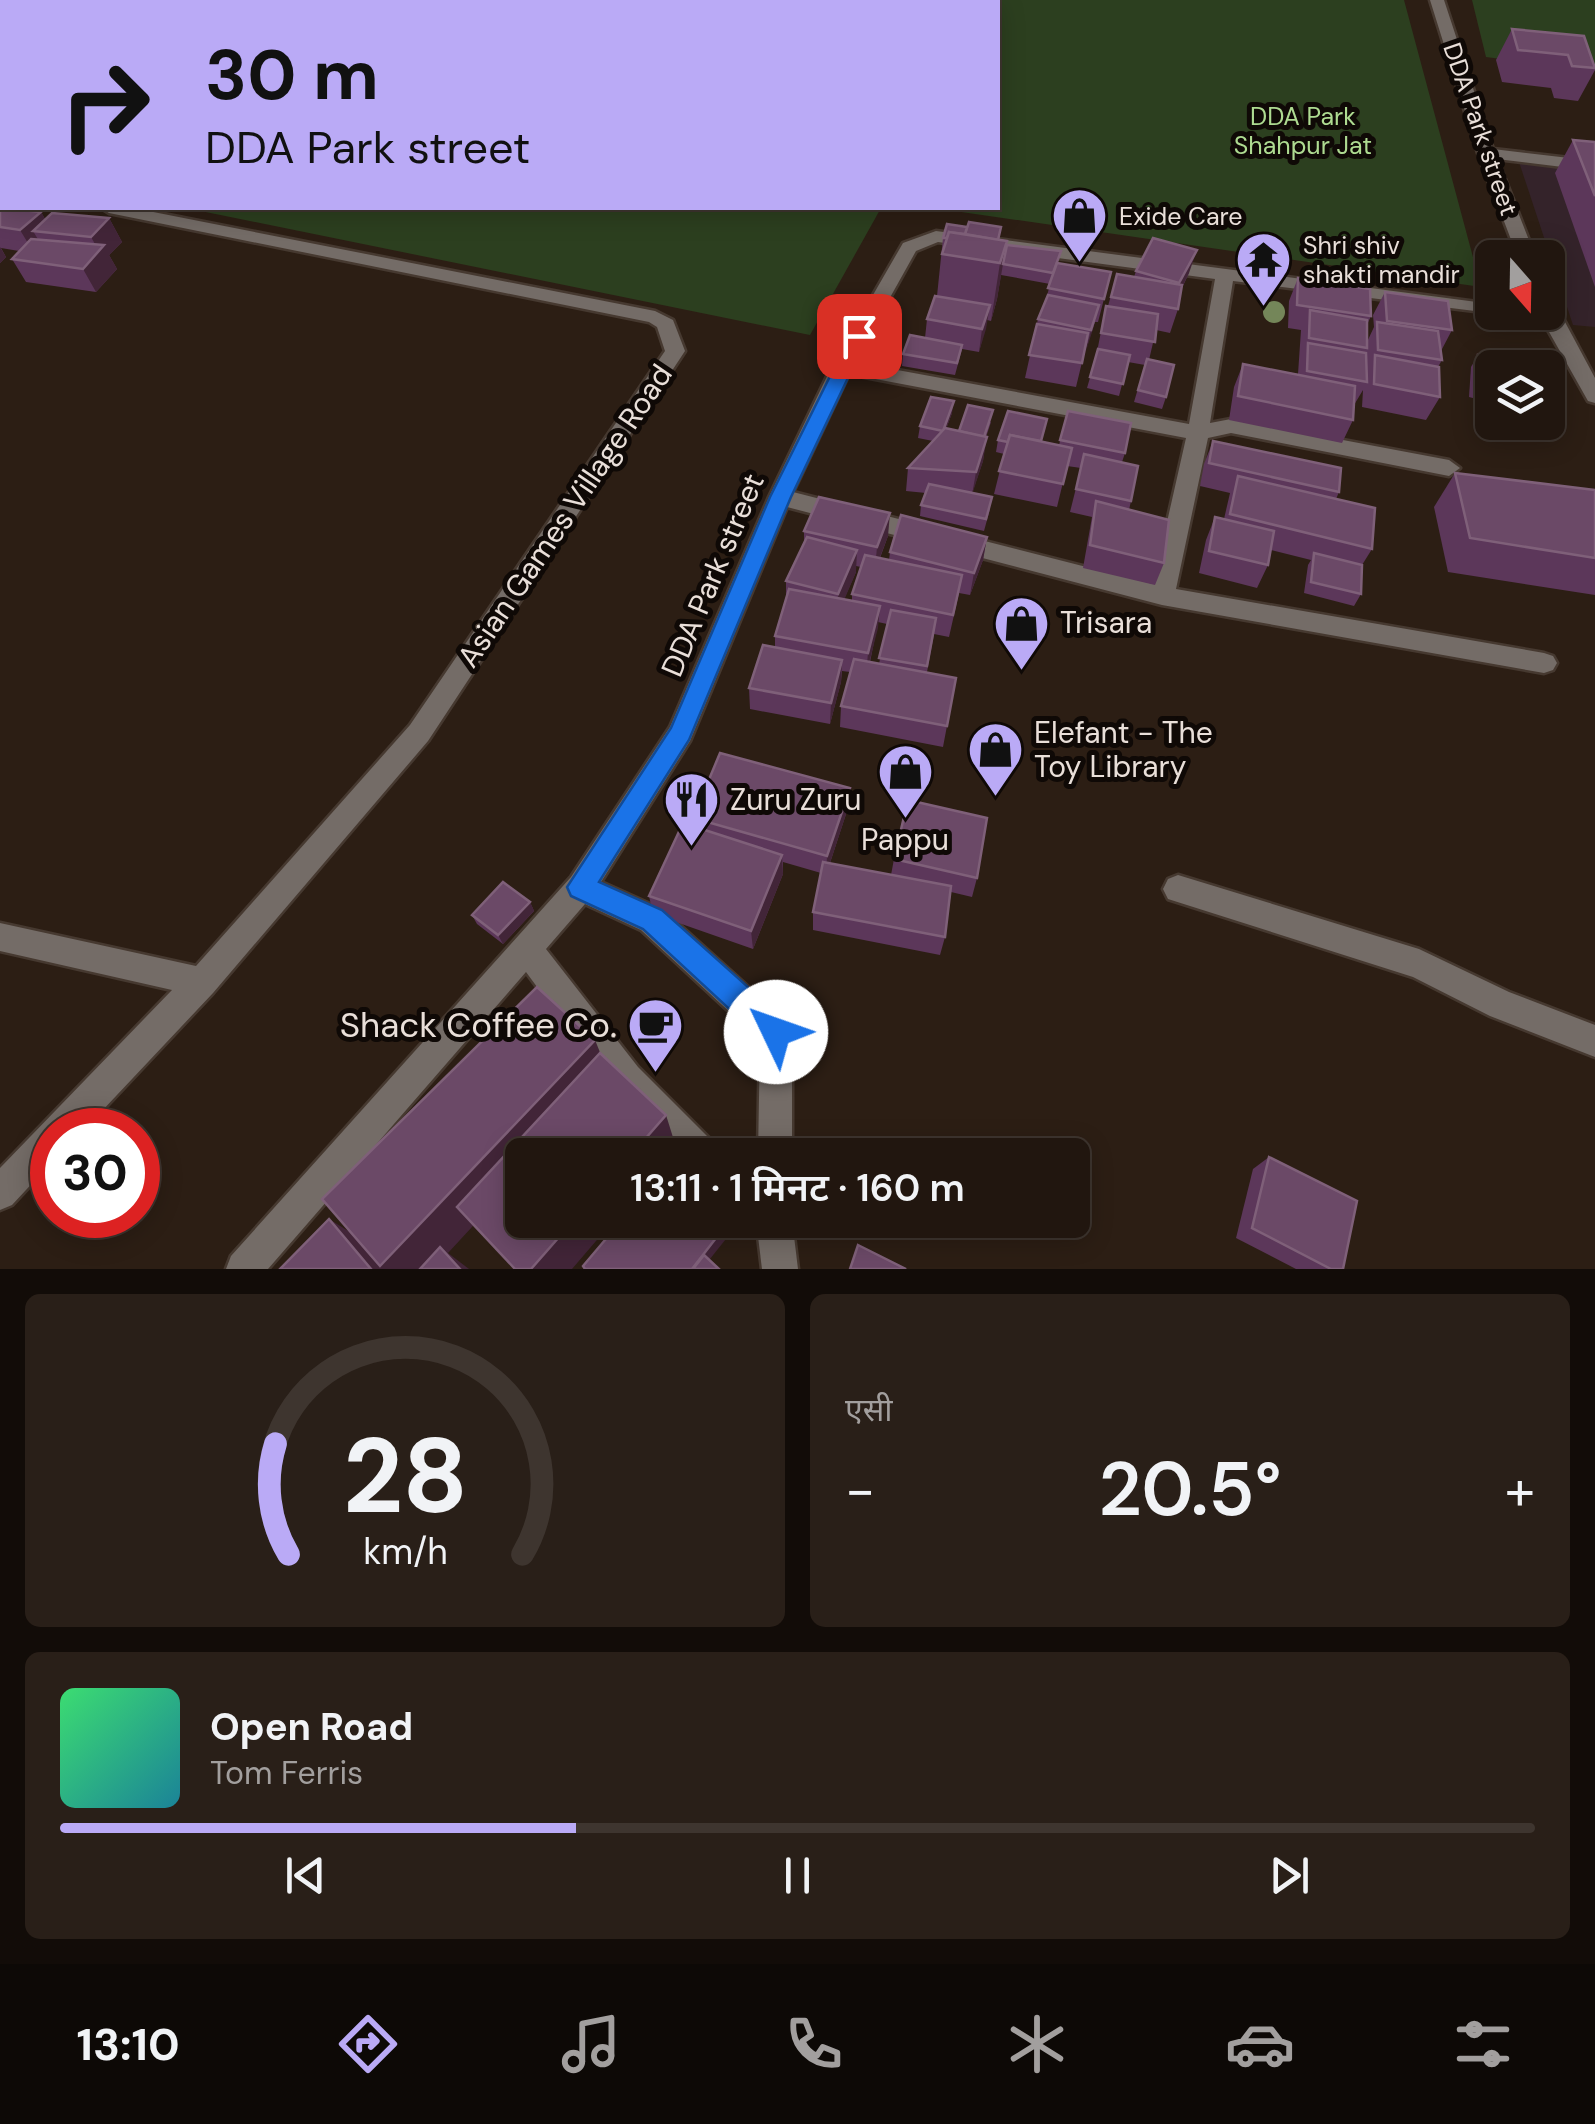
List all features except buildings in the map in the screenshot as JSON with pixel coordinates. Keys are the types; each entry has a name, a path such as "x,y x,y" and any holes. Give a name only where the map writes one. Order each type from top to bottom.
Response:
{"street":[{"name":"DDA Park street","path":"1438,0 1488,157 1520,240"},
{"path":"1488,157 1595,166"},
{"path":"1488,157 1595,174"},
{"name":"Asian Games Village Road","path":"81,1108 202,982 419,733 675,352 666,324 655,316 119,210"},
{"name":"DDA Park street","path":"244,1269 581,887 681,733 780,497 842,366 909,247 936,236 1475,308"},
{"path":"1162,596 1198,433 1226,274"},
{"path":"1558,330 1595,396"},
{"path":"842,366 1198,433 1232,426 1449,468"},
{"path":"780,497 1162,596 1544,663"},
{"path":"581,887 652,920 776,1032 775,1138"},
{"path":"1178,889 1419,964 1501,1005 1595,1041"},
{"path":"0,937 202,982"},
{"path":"526,949 626,1078 685,1138"},
{"path":"0,1194 30,1162"},
{"path":"775,1238 780,1269"}],"shaded area":[{"path":"1518,159 1595,170 1595,327 1573,325 1565,301 1565,240 1545,240"}],"green space":[{"name":"DDA Park Shahpur Jat","path":"1000,0 1404,0 1475,265 1475,286 948,210 1000,210"},
{"path":"1472,0 1595,0 1595,71 1486,57"},
{"path":"196,210 880,210 810,335"}],"place":[{"name":"Exide Care","path":"1080,265"},
{"name":"Shri shiv shakti mandir","path":"1264,308"},
{"name":"Trisara","path":"1021,672"},
{"name":"Elefant - The Toy Library","path":"995,799"},
{"name":"Pappu","path":"905,821"},
{"name":"Zuru Zuru","path":"691,849"},
{"name":"Shack Coffee Co.","path":"656,1074"}],"route":[{"path":"776,1032 652,920 581,887 681,733 780,497 859,336"}]}
